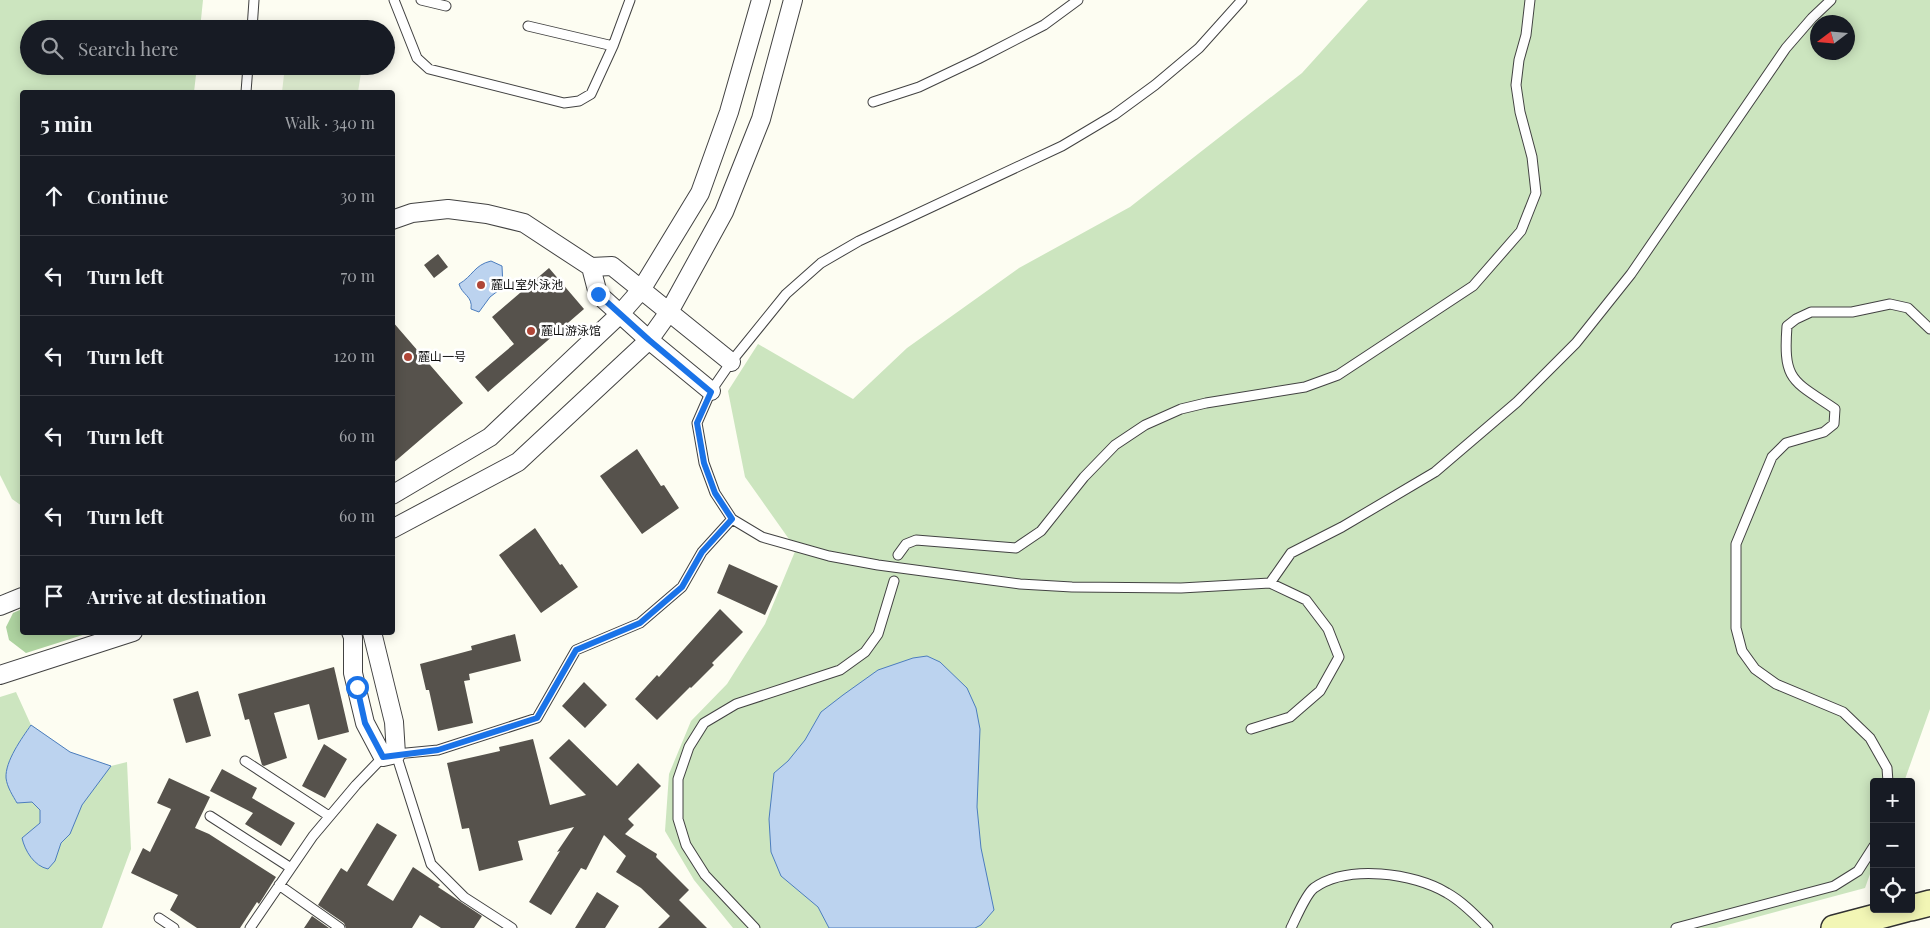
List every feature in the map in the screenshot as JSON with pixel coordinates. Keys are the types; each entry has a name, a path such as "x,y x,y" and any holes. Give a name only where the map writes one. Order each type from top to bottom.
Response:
{"main road":[{"path":"1915,907 1930,903"},
{"path":"1834,928 1891,913"}],"street":[{"path":"395,493 490,437 620,314 641,290 700,193 729,112 761,0"},
{"path":"395,527 518,462 649,340 669,312 724,212 761,119 793,0"},
{"path":"395,219 412,213 448,209 487,214 524,223 591,267 612,266 730,362"},
{"path":"591,267 598,294 711,392"},
{"path":"0,606 20,599"},
{"path":"0,675 124,635"},
{"path":"352,635 353,673 365,723 390,756"},
{"path":"373,635 394,722 390,756"},
{"path":"357,687 373,691 384,683"}],"lane":[{"path":"253,20 254,0"},
{"path":"394,0 417,58 429,69 564,103 579,101 591,94 613,46 630,0"},
{"path":"421,0 446,6"},
{"path":"873,102 919,87 978,59 1044,25 1078,0"},
{"path":"1242,0 1199,48 1155,86 1114,115 1062,146 859,241 821,263 786,294 730,362 711,392 697,423 704,463 715,493 732,519 762,537 829,556 878,566 1020,584 1072,587 1181,588 1270,583 1306,600 1328,629 1339,657 1320,691 1305,704 1290,716 1252,729"},
{"path":"898,555 906,544 916,540 1016,548 1030,540 1041,530 1084,477 1116,445 1145,425 1181,409 1206,403 1305,387 1338,375 1473,286 1521,232 1536,193 1532,157 1520,112 1516,85 1519,60 1526,35 1530,0"},
{"path":"1270,583 1291,553 1342,527 1435,472 1517,402 1576,343 1631,274 1786,48 1812,18 1832,0"},
{"path":"528,26 613,46"},
{"path":"246,90 247,75"},
{"path":"1887,778 1886,768 1870,738 1843,712 1776,684 1755,669 1742,651 1736,620 1736,544 1772,457 1786,443 1824,432 1834,424 1835,409 1795,382 1788,368 1785,349 1787,326 1796,318 1811,312 1852,312 1890,304 1908,308 1930,328"},
{"path":"250,928 312,836 356,785 390,756 438,750 537,718 576,650 640,623 682,587 702,552 732,519"},
{"path":"755,928 705,875 686,845 678,819 678,779 689,747 704,723 736,704 840,670 865,652 878,634 894,581"},
{"path":"390,756 431,864 464,896 512,928"},
{"path":"245,761 330,816"},
{"path":"210,816 291,868"},
{"path":"1676,928 1834,886 1858,871 1870,852"},
{"path":"1291,928 1313,889 1352,875 1382,874 1419,880 1448,893 1488,928"},
{"path":"279,885 340,928"},
{"path":"159,918 174,928"}],"green space":[{"path":"0,0 203,0 201,20 20,20 20,75 196,75 194,90 20,90 20,505 12,499 0,475"},
{"path":"1368,0 1930,0 1930,709 1905,778 1870,778 1870,874 1865,888 1716,928 733,928 694,880 665,831 669,774 691,721 727,684 765,624 796,549 745,477 728,391 758,344 853,399 907,348 1019,268 1130,207 1302,73"},
{"path":"284,75 361,75 358,90 282,90"},
{"path":"20,610 20,635 83,635 26,653 9,640 6,627 13,613"},
{"path":"16,692 31,725 70,752 111,766 127,762 131,849 102,928 0,928 0,697"}],"water":[{"name":"麓山室外泳池","path":"491,261 502,266 503,287 490,297 479,312 471,309 469,298 462,291 459,284 481,265"},
{"path":"927,656 940,662 967,688 976,708 980,729 977,807 981,848 994,910 981,925 975,928 829,928 818,907 781,876 771,852 769,819 774,773 788,761 805,740 821,712 843,695 878,670 913,658"},
{"path":"31,725 70,752 111,766 82,805 70,834 61,843 55,861 48,869 34,861 25,848 22,838 40,823 40,810 32,802 17,803 6,778 6,771 11,757"}],"building":[{"path":"438,254 448,267 434,278 424,265"},
{"name":"麓山游泳馆","path":"549,268 584,309 488,392 475,377 514,344 492,317"},
{"name":"麓山一号","path":"395,324 463,403 395,461"},
{"path":"637,449 661,486 664,485 679,508 642,534 600,476"},
{"path":"535,528 560,565 562,564 578,587 541,613 499,555"},
{"path":"729,564 778,586 765,615 717,593"},
{"path":"720,609 743,632 712,663 714,665 657,720 635,699 657,675 659,677"},
{"path":"515,634 521,661 469,674 470,680 464,681 473,723 438,731 429,690 426,690 420,664 472,650 471,646"},
{"path":"334,667 349,732 318,740 309,704 274,713 287,758 264,766 262,765 249,719 245,720 238,694"},
{"path":"584,682 607,705 585,728 562,706"},
{"path":"198,691 211,736 186,743 173,699"},
{"path":"533,739 550,805 586,795 549,758 569,739 617,786 638,763 661,786 628,819 634,825 625,834 657,854 656,857 689,890 679,900 707,928 658,928 670,916 641,888 616,872 626,856 604,835 586,870 581,868 551,915 529,902 560,851 557,852 574,827 518,841 523,860 479,871 469,828 462,829 447,763 500,751 499,747"},
{"path":"324,744 347,759 325,798 302,786"},
{"path":"222,769 257,788 252,798 295,823 281,846 245,824 253,813 210,791"},
{"path":"169,778 210,797 195,828 209,834 276,877 259,904 257,902 240,928 197,928 170,910 178,895 131,873 143,848 150,852 171,809 157,803"},
{"path":"377,823 397,835 367,885 393,901 413,867 440,885 438,887 482,916 474,928 441,928 420,915 412,928 346,928 344,923 318,905 341,868 347,872"},
{"path":"597,892 619,906 605,928 575,928"},
{"path":"312,916 329,928 304,928"}],"place":[{"name":"麓山室外泳池","path":"481,285"},
{"name":"麓山游泳馆","path":"531,331"},
{"name":"麓山一号","path":"408,357"}],"route":[{"path":"357,687 365,723 383,757 438,750 537,718 576,650 640,623 682,587 702,552 732,519 715,493 704,463 697,423 711,392 598,294"}]}
